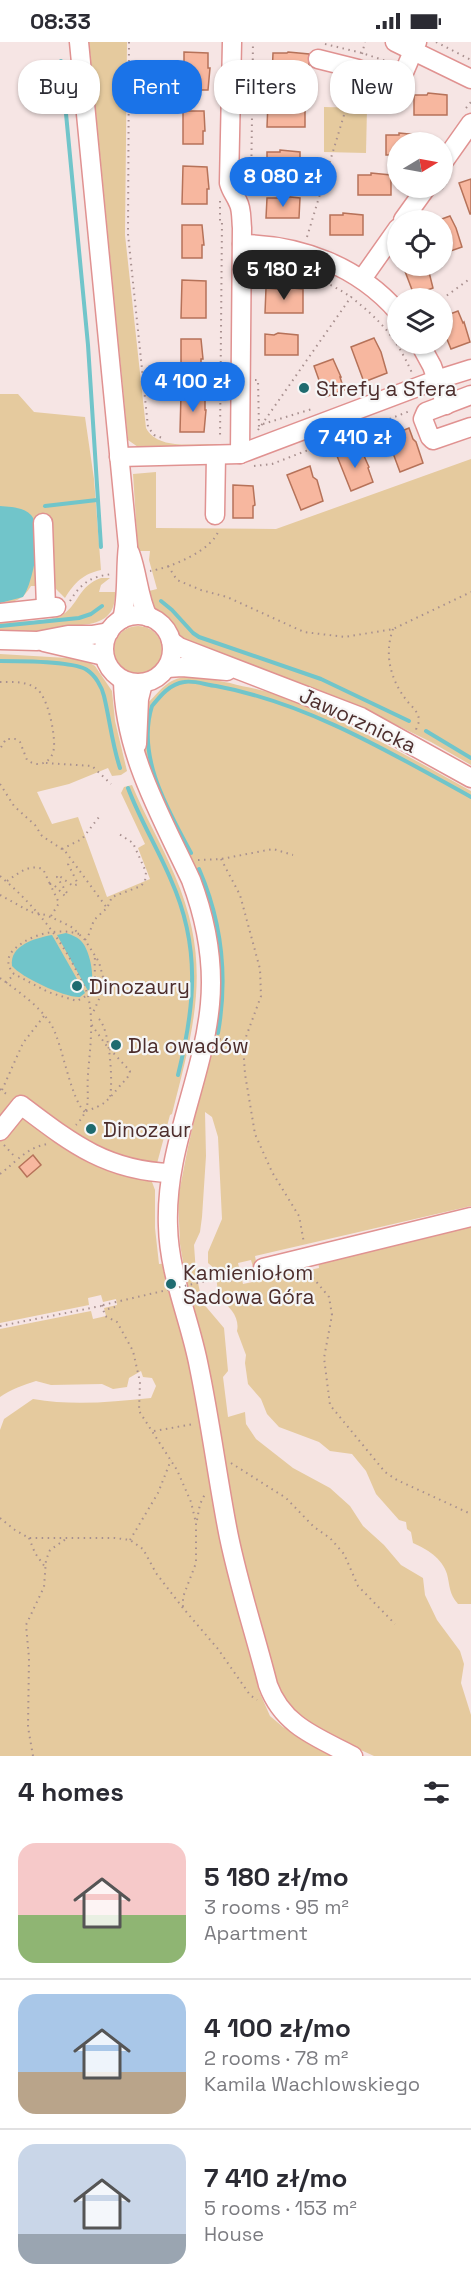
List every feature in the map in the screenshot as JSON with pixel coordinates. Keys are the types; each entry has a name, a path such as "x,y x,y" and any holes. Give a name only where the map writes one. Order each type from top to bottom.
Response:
{"street":[{"path":"79,42 128,546 148,617"},
{"path":"232,42 229,183 241,210 243,454"},
{"path":"395,42 415,46 471,79"},
{"path":"409,60 415,46"},
{"path":"318,59 330,62"},
{"path":"453,158 471,123"},
{"path":"413,210 424,198"},
{"path":"242,244 268,245 300,251 330,262 362,279 387,302"},
{"path":"362,279 387,244"},
{"path":"424,354 446,405"},
{"path":"119,457 243,454 436,380 471,369"},
{"path":"471,395 424,414 423,419 433,440 471,427"},
{"path":"215,515 219,455"},
{"path":"0,613 51,607 43,523"},
{"path":"37,641 68,635 92,635 115,625 136,615 148,617 162,625 171,641 171,658 161,675 143,683 123,680 112,670 104,656 105,641 115,625 125,601 124,571 128,546"},
{"path":"0,640 37,641 104,656"},
{"name":"Jaworznicka","path":"171,641 179,647 240,672 319,699 361,717 471,778"},
{"name":"Jaworznicka","path":"167,668 182,667 240,672"},
{"path":"123,680 126,721 136,754 150,795 197,897 209,949 210,1005 205,1036 171,1173 168,1215 171,1261 199,1365 217,1459 227,1528 274,1702 296,1724 353,1756"},
{"path":"136,754 139,699 143,683"},
{"path":"0,1131 21,1105 91,1155 110,1162 158,1173 171,1173"},
{"path":"263,1268 471,1217"}],"path":[{"path":"129,42 129,246 148,428 157,438 166,440"},
{"path":"252,192 253,42"},
{"path":"361,60 366,42"},
{"path":"436,42 471,60"},
{"path":"306,238 344,114"},
{"path":"219,455 222,221 220,221 220,197"},
{"path":"252,263 281,266 301,272 331,284 351,297 385,326 414,376"},
{"path":"453,291 471,278"},
{"path":"351,297 243,454 272,464 412,411"},
{"path":"252,380 258,380 259,429"},
{"path":"263,424 311,408 314,414"},
{"path":"144,573 168,567 202,550 214,541 219,528 215,515"},
{"path":"168,567 177,580 227,597 304,632 345,637 393,629 471,592"},
{"path":"393,629 387,645 390,668 405,698 417,712 419,721 410,744"},
{"path":"0,682 27,684 37,689 43,697 52,729 54,748 51,758 43,763"},
{"path":"0,749 6,739 15,739 20,742 30,762 92,766 111,784"},
{"path":"0,784 14,806 35,825 42,836 62,849 107,908"},
{"path":"62,849 82,839 99,817"},
{"path":"85,940 94,920 107,908 112,897 141,886 145,881 146,873 133,843 119,834"},
{"path":"183,864 195,860 273,849 293,855"},
{"path":"221,858 240,895 260,969 261,996 243,1046 255,1134 272,1172 299,1216 309,1274 329,1297 332,1315 324,1358 330,1405 385,1472 471,1514"},
{"path":"50,884 53,884 65,896 67,892 57,877 58,874 73,886 78,884 68,864 70,860"},
{"path":"7,882 23,870 32,867 43,869 59,903 51,917"},
{"path":"0,876 39,913 53,932 88,995 92,1017"},
{"path":"0,895 31,912 51,917 73,928 85,940 95,957 104,981 91,1024 86,1112"},
{"path":"79,934 63,930 30,939 13,949 8,958 8,964 14,974 48,992 77,1001 88,995 95,984 95,957"},
{"path":"6,983 14,974"},
{"path":"0,978 44,1016 55,1033 76,1096 82,1110 86,1112"},
{"path":"2,1090 23,1043 44,1016"},
{"path":"99,1019 106,1029 109,1049 112,1082 110,1100"},
{"path":"86,1112 110,1100 118,1087 127,1080 130,1071 109,1049 91,1024"},
{"path":"205,1036 231,1042 238,1047 244,1058"},
{"path":"0,1174 16,1158 32,1148 57,1142 63,1137"},
{"path":"0,1142 16,1158"},
{"path":"0,1326 240,1273"},
{"path":"230,1281 237,1279"},
{"path":"103,1305 105,1316 117,1322 133,1351 140,1382 139,1411 171,1460 190,1502 196,1523 196,1563 183,1597 183,1608"},
{"path":"108,1309 115,1307"},
{"path":"154,1431 209,1421"},
{"path":"217,1459 233,1463 286,1498 314,1527 330,1538 344,1554 358,1586 395,1624"},
{"path":"130,1540 158,1493 171,1460"},
{"path":"0,1518 29,1538 130,1540 143,1550 156,1573 218,1649 250,1695 263,1704"},
{"path":"29,1538 35,1553 45,1567"},
{"path":"33,1756 28,1727 29,1658 26,1625 44,1587 45,1567 50,1550 66,1539"}],"shaded area":[{"path":"89,42 127,42 127,60 112,60 112,114 126,114 125,235 146,428 159,440 168,443 218,444 218,450 138,447 128,440 96,114 100,114 100,60 91,60"},
{"path":"324,107 330,107 330,114 367,114 366,153 324,152"},
{"path":"0,394 18,394 34,412 85,417 94,479 101,570 80,580 65,598 53,586 31,586 18,600 0,604"},
{"path":"471,459 471,765 372,713 175,635 167,620 152,609 145,592 157,589 149,560 150,551 138,551 133,474 156,472 156,528 276,529"},
{"path":"101,578 110,578 101,585 99,592 115,592 113,607 102,620 82,625 81,632 0,634 0,622 43,620 65,613 88,585"},
{"path":"138,626 155,633 162,650 155,667 138,674 121,667 114,650 121,633"},
{"path":"0,654 67,658 87,661 95,666 112,691 115,721 127,771 121,775 112,776 108,768 69,784 37,792 52,824 78,817 107,897 150,879 138,848 145,844 121,793 124,787 132,785 170,864 187,908 194,938 197,967 196,995 187,1052 152,1182 155,1190 155,1228 159,1264 183,1262 178,1198 216,1025 218,978 147,767 144,743 145,705 169,683 186,677 205,678 263,691 325,714 350,726 471,791 471,1206 255,1256 257,1266 253,1267 251,1260 238,1263 243,1284 319,1268 318,1260 471,1222 471,1604 458,1604 450,1590 442,1563 429,1551 413,1543 406,1522 399,1520 376,1494 366,1471 352,1454 330,1451 319,1442 279,1427 267,1414 261,1399 248,1384 246,1355 237,1331 236,1317 219,1299 215,1269 208,1263 208,1252 222,1219 218,1137 212,1117 205,1112 206,1156 202,1217 200,1232 194,1245 196,1273 202,1302 224,1328 228,1371 223,1377 228,1417 245,1412 246,1424 256,1439 293,1468 330,1488 350,1506 363,1526 401,1565 423,1578 425,1595 437,1620 460,1651 464,1664 461,1683 471,1715 471,1756 374,1756 332,1737 289,1708 277,1688 239,1542 225,1462 212,1486 227,1570 249,1645 259,1691 270,1716 283,1727 334,1756 0,1756 0,1430 4,1419 33,1399 77,1403 151,1398 156,1386 152,1378 143,1377 141,1371 129,1378 127,1387 113,1389 102,1384 51,1385 36,1381 13,1389 0,1397 0,1329 91,1311 93,1319 106,1316 104,1308 117,1305 116,1299 103,1302 101,1295 88,1298 89,1305 0,1323"}],"water":[{"path":"0,506 21,509 31,515 35,522 37,543 33,569 23,597 0,603"},
{"path":"66,933 80,940 88,952 92,981 88,991 57,935"},
{"path":"52,935 85,993 80,997 64,994 44,986 24,976 12,966 12,959 19,948 39,938"}],"building":[{"path":"184,52 208,53 208,68 210,68 208,90 202,90 202,60 184,60"},
{"path":"273,53 309,54 309,60 273,60"},
{"path":"428,93 447,95 447,115 414,115 415,95 427,95"},
{"path":"204,111 203,144 183,144 183,114 202,114"},
{"path":"268,114 305,114 305,127 267,127"},
{"path":"280,150 300,152 300,173 267,172 267,152 280,152"},
{"path":"183,166 207,167 209,189 207,189 207,204 182,204"},
{"path":"371,173 387,175 387,195 358,195 358,175 371,175"},
{"path":"471,179 471,214 470,214 459,183"},
{"path":"280,196 300,198 299,218 266,218 267,198 280,198"},
{"path":"343,213 363,215 363,235 330,235 330,215 343,215"},
{"path":"453,222 456,228 462,247 453,250"},
{"path":"182,225 202,225 204,245 202,245 202,258 182,258"},
{"path":"407,276 430,276 433,288 411,288"},
{"path":"182,280 206,281 206,318 181,318"},
{"path":"266,288 303,289 303,313 265,313"},
{"path":"458,311 470,342 453,348 453,313"},
{"path":"265,334 298,335 298,355 265,355"},
{"path":"374,338 387,373 364,382 351,347"},
{"path":"181,339 201,339 203,359 201,359 201,372 181,372"},
{"path":"333,359 344,390 325,397 314,366"},
{"path":"181,394 205,395 204,432 180,432"},
{"path":"409,428 423,463 400,472 387,437"},
{"path":"360,447 373,482 351,491 337,456"},
{"path":"310,466 323,501 301,510 287,475"},
{"path":"233,485 253,486 255,505 253,506 253,518 233,518"},
{"path":"33,1155 41,1165 27,1177 19,1167"}],"waterway":[{"path":"66,114 88,345 101,547"},
{"path":"45,506 97,500"},
{"path":"161,601 199,637 321,679 409,721"},
{"path":"0,626 79,618 91,614 102,606"},
{"path":"0,661 59,663 80,667 90,672 103,693 120,768"},
{"path":"191,853 164,801 151,764 148,744 148,725 152,706 162,694 179,683 196,682 216,686 283,704 348,731 471,797"},
{"path":"426,731 471,758"},
{"path":"128,788 171,880 187,929 191,953 191,1001 178,1075"},
{"path":"199,869 213,909 221,950 222,991 218,1033"}],"place":[{"name":"Strefy a Sfera","path":"304,388"},
{"name":"Dinozaury","path":"77,986"},
{"name":"Dla owadów","path":"116,1045"},
{"name":"Dinozaur","path":"91,1129"},
{"name":"Kamieniołom Sadowa Góra","path":"171,1284"}]}
